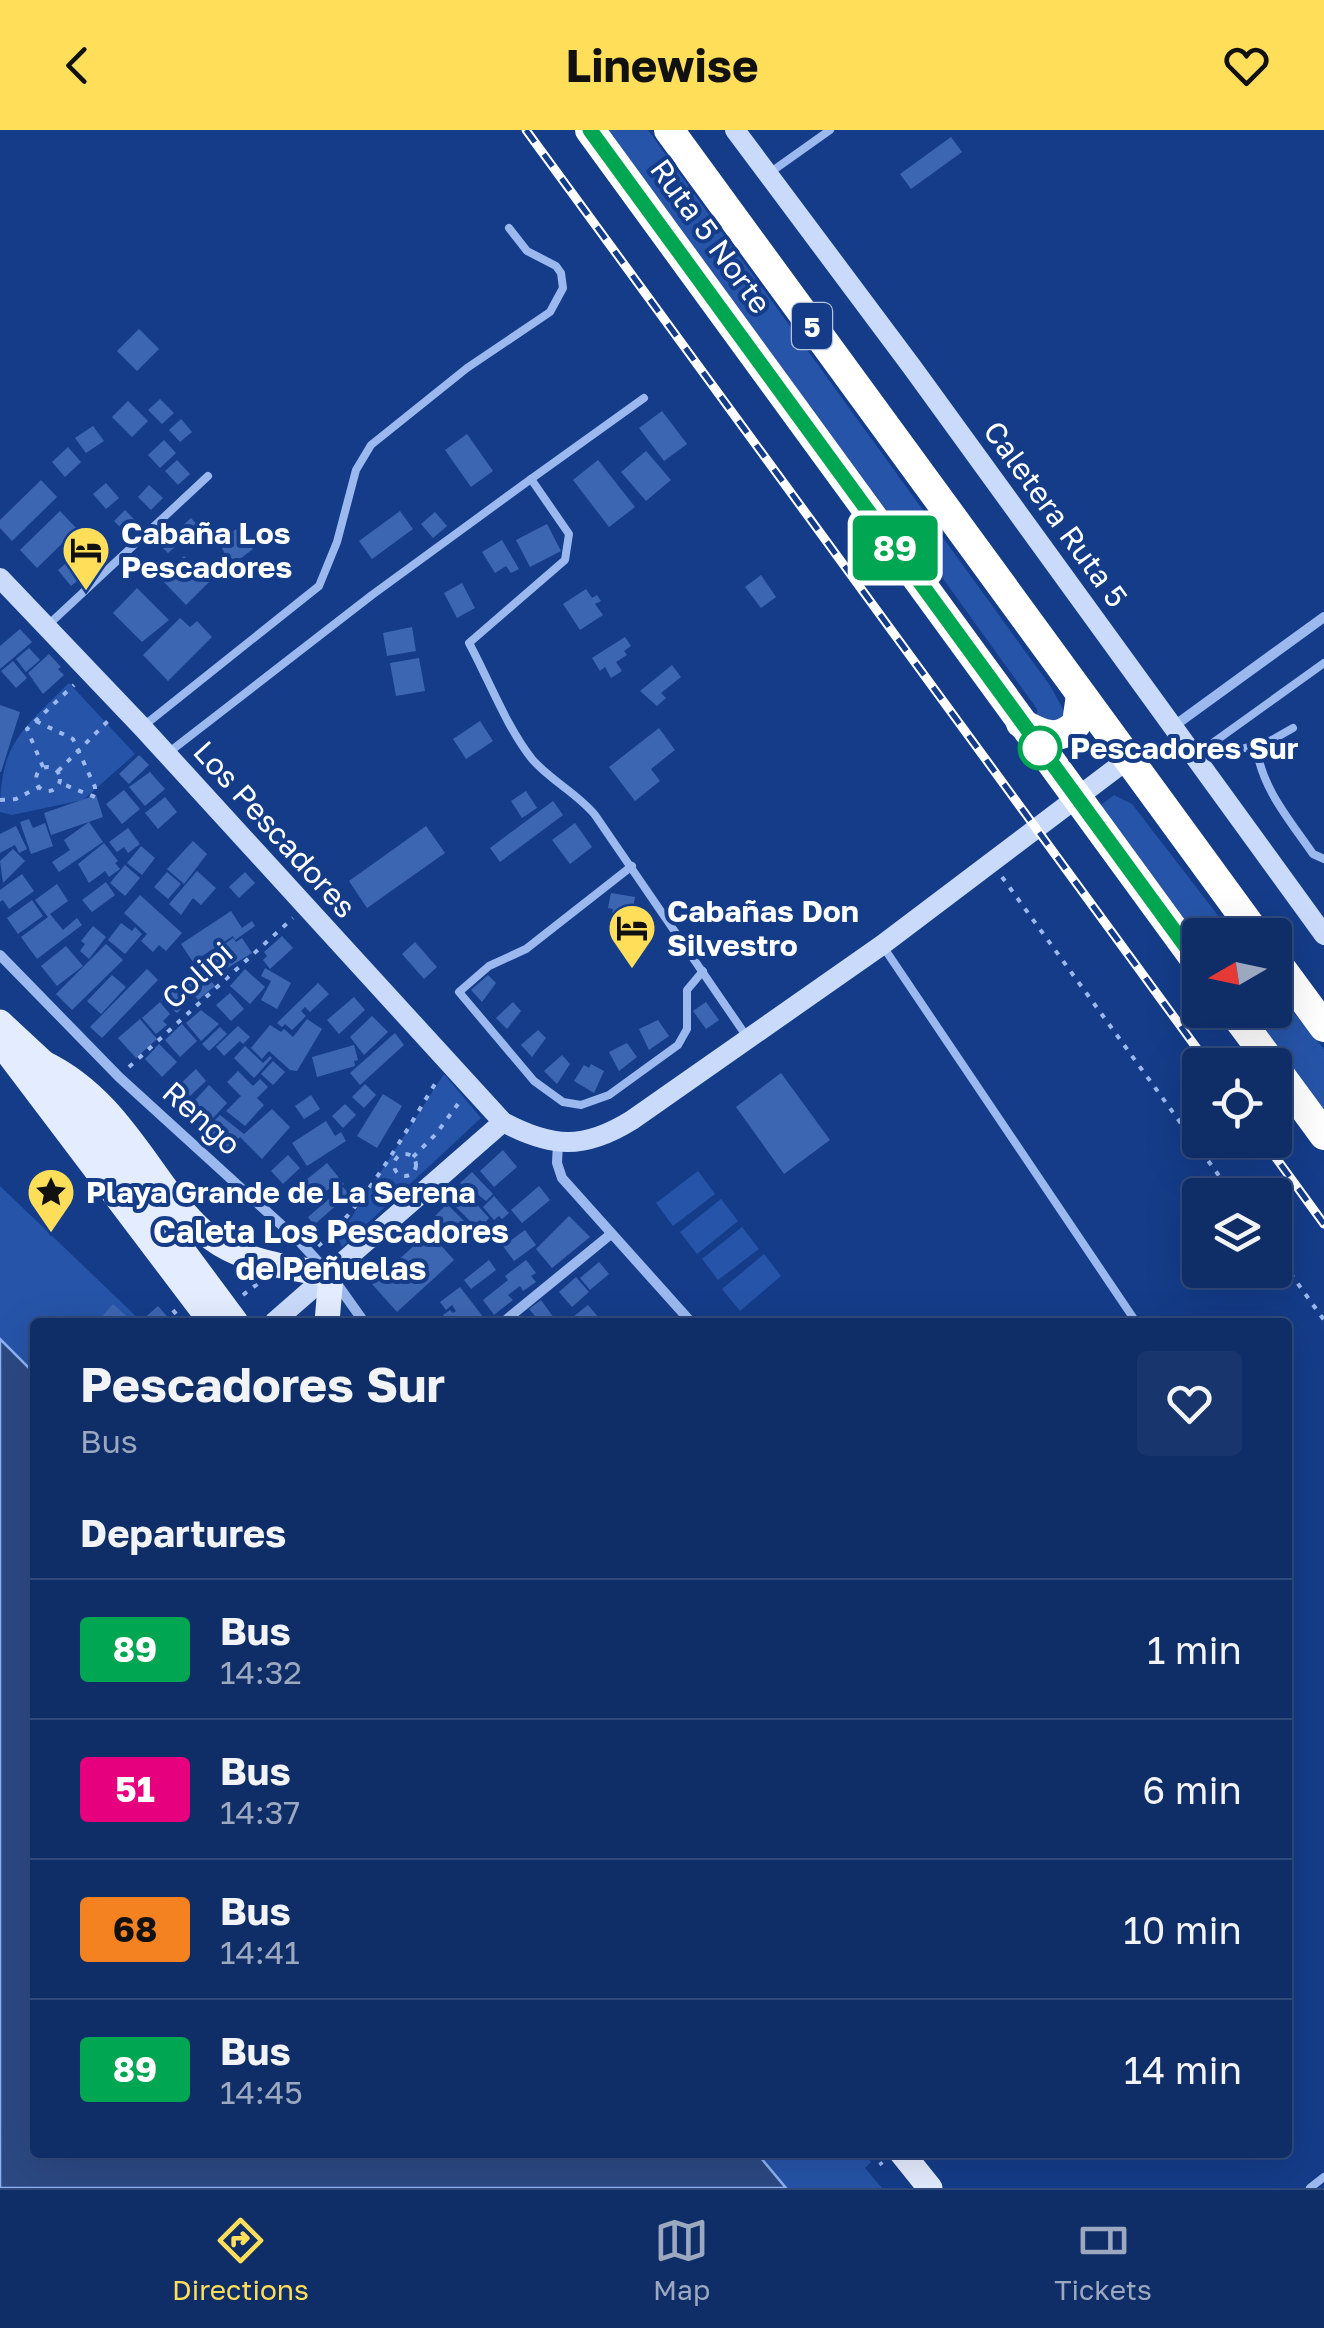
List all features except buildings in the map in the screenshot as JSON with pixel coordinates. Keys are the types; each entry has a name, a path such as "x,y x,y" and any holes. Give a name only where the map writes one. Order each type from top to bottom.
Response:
{"highway":[{"name":"Ruta 5 Norte","path":"590,130 1182,942"},
{"name":"Ruta 5 Norte","path":"669,130 1244,918"},
{"path":"1021,723 1048,736 1062,735 1078,723 1081,695"},
{"path":"1292,983 1324,1027"},
{"path":"1292,1091 1324,1135"}],"main road":[{"path":"0,1022 44,1063 233,1318"},
{"path":"0,1043 208,1318"},
{"path":"44,1063 64,1072 109,1112 184,1213 205,1234 246,1257 331,1276 327,1318"},
{"path":"906,2158 930,2188"}],"street":[{"name":"Caletera Ruta 5","path":"735,130 1324,935"},
{"name":"Los Pescadores","path":"0,578 142,727 503,1122"},
{"path":"1174,726 1324,617"},
{"path":"279,1318 503,1122 528,1135 558,1142 588,1141 616,1130 882,945 1128,759"},
{"name":"Rengo","path":"0,955 118,1077 299,1241 361,1318"},
{"path":"558,1142 557,1163 562,1178 688,1318"},
{"path":"508,1318 611,1234"}],"lane":[{"path":"768,174 830,130"},
{"path":"142,727 312,594 329,566 356,470 371,445 467,368 550,312 562,288 561,273 556,266 527,251 509,228"},
{"path":"166,754 356,608 644,398"},
{"path":"46,627 208,476"},
{"path":"531,479 569,534 564,560 470,642 526,751 544,772 588,806 747,1037"},
{"path":"1198,762 1214,742 1324,662"},
{"path":"1198,762 1226,751 1256,746 1292,728"},
{"path":"1256,746 1270,793 1313,854 1324,859"},
{"path":"632,866 534,942 489,966 458,992 534,1081 563,1102 580,1105 609,1095 678,1045 686,1034 687,990 703,971"},
{"path":"882,945 1133,1318"},
{"path":"1310,2188 1324,2177"}],"path":[{"path":"43,767 28,729 89,672"},
{"path":"60,784 58,771 122,707"},
{"path":"36,720 73,739 95,787 95,796 60,784"},
{"path":"39,788 36,776 43,767 58,771"},
{"path":"0,800 16,799 39,788 50,791 60,784"},
{"path":"990,862 1221,1178"},
{"name":"Colipi","path":"118,1077 304,907"},
{"path":"332,1233 394,1156 448,1062"},
{"path":"413,1157 436,1134 470,1087"},
{"path":"394,1156 396,1172 406,1176 416,1167 413,1157"},
{"path":"394,1156 413,1157"},
{"path":"1292,1276 1324,1320"}],"shaded area":[{"path":"606,130 648,130 1051,687 1065,713 1057,724 1037,716 1037,709 939,573 933,573"},
{"path":"69,683 135,754 83,800 12,815 0,812 4,769 17,739"},
{"path":"1114,795 1132,804 1220,918 1182,920 1101,805"},
{"path":"1292,1010 1324,1049 1324,1116 1292,1073 1292,1048 1274,1048 1259,1028 1292,1028"},
{"path":"444,1074 481,1118 342,1247 338,1238"},
{"path":"698,1171 715,1194 673,1226 656,1203"},
{"path":"0,1186 138,1318 30,1318 30,1580 0,1549"},
{"path":"721,1199 738,1221 697,1254 680,1232"},
{"path":"742,1227 759,1249 718,1280 702,1259"},
{"path":"764,1254 781,1276 740,1311 722,1289"},
{"path":"0,1339 30,1369 30,2158 761,2158 786,2188 0,2188"},
{"path":"550,2158 867,2158 871,2162 865,2168 882,2188 574,2188"}],"railway":[{"path":"526,130 1197,1048"},
{"path":"1276,1158 1324,1224"}],"bus line":[{"name":"89","path":"590,130 1182,942"}],"place":[{"name":"Cabaña Los Pescadores","path":"86,592"},
{"name":"Pescadores Sur","path":"1040,748"},
{"name":"Cabañas Don Silvestro","path":"632,970"},
{"name":"Playa Grande de La Serena","path":"51,1234"}],"district":[{"name":"Caleta Los Pescadores de Peñuelas","path":"331,1250"}]}
